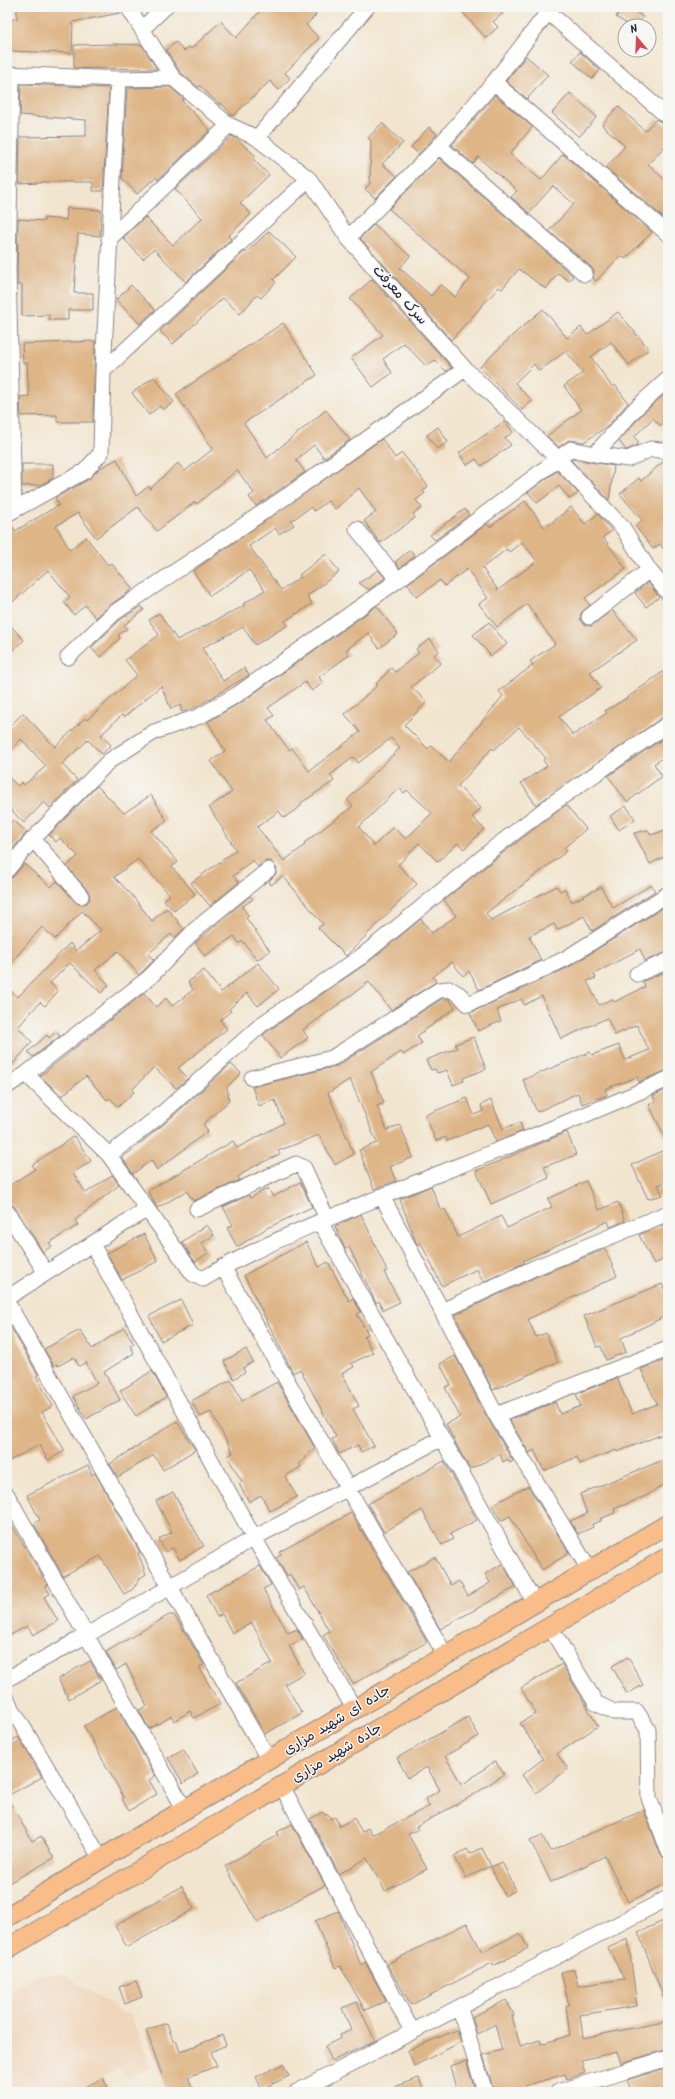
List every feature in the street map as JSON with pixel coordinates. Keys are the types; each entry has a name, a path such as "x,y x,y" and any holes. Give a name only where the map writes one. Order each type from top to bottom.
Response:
{"main road":[{"name":"جاده ای شهید مزاری","path":"7,1917 101,1859 668,1524"},
{"name":"جاده شهید مزاری","path":"7,1949 668,1557"}],"street":[{"name":"سرک معرفت","path":"128,7 173,78 229,125 257,138 309,179 348,238 465,369 558,459 623,528 649,570 668,593"},
{"path":"142,29 165,7"},
{"path":"257,138 367,7"},
{"path":"348,238 439,146 494,82 550,10 668,117"},
{"path":"118,78 109,239 101,454 85,471 10,512 8,269 9,74 118,78 173,78"},
{"path":"494,82 668,234"},
{"path":"109,239 229,125"},
{"path":"439,146 585,274"},
{"path":"103,372 309,179"},
{"path":"68,657 114,613 287,496 465,369"},
{"path":"595,454 636,408 668,379"},
{"path":"7,870 33,839 109,761 154,732 200,716 238,694 398,580 570,449 628,459 652,448 668,451"},
{"path":"357,529 398,580"},
{"path":"589,617 649,570"},
{"path":"109,1154 158,1117 262,1024 362,956 494,848 553,803 668,724"},
{"path":"33,839 81,896"},
{"path":"7,1086 26,1074 150,977 196,929 268,870"},
{"path":"252,1078 332,1058 439,990 450,989 460,995 468,1004 565,959 668,894"},
{"path":"637,974 668,961"},
{"path":"26,1074 109,1154 193,1274 203,1279 224,1267 323,1220 612,1104 668,1079"},
{"path":"197,1209 296,1164 300,1164 304,1168 323,1220 442,1438 535,1603"},
{"path":"382,1196 496,1415 590,1571"},
{"path":"7,1298 147,1209"},
{"path":"7,1212 46,1272"},
{"path":"442,1311 534,1268 668,1213"},
{"path":"92,1244 254,1538 354,1710"},
{"path":"224,1267 347,1487 446,1656"},
{"path":"7,1302 269,1760"},
{"path":"496,1415 668,1349"},
{"path":"7,1679 87,1635 254,1538 347,1487 442,1438"},
{"path":"7,1495 185,1810"},
{"path":"550,1627 596,1703 614,1712 638,1712 648,1730 649,1798 668,1850"},
{"path":"7,1700 101,1859"},
{"path":"282,1786 412,2032"},
{"path":"297,2092 668,1898"},
{"path":"460,2008 485,2092"},
{"path":"558,2092 601,2086 668,2058"}],"shaded area":[{"path":"60,1973 111,2004 120,2013 129,2013 152,2066 129,2078 119,2068 72,2092 7,2092 7,1994 31,1976"}],"building":[{"path":"17,7 119,7 120,13 73,22 72,53 7,51 7,19 17,19"},
{"path":"264,7 308,7 316,15 306,25 319,38 285,73 290,78 279,90 270,81 233,116 221,103 220,105 200,86 198,87 180,72 166,50 176,42 184,51 189,47 191,49 221,21 236,38"},
{"path":"458,7 510,7 493,22 498,27 486,38"},
{"path":"623,7 628,7 643,17 618,18 616,17"},
{"path":"74,45 142,45 157,69 74,68"},
{"path":"580,52 600,70 592,79 572,61"},
{"path":"526,56 548,75 527,99 506,81"},
{"path":"21,84 109,88 103,191 93,191 93,182 41,182 19,184 20,137 86,136 86,120 20,115"},
{"path":"170,87 184,99 182,101 210,130 158,180 156,177 137,194 122,178 127,88"},
{"path":"570,93 597,117 579,137 552,113"},
{"path":"495,95 532,127 510,154 541,180 563,154 652,232 625,259 621,255 596,281 593,278 594,271 591,267 549,231 574,204 553,186 529,213 511,197 517,191 478,157 473,164 452,145"},
{"path":"618,106 645,131 656,119 668,126 668,143 648,164 668,183 668,216 665,219 606,168 625,146 602,125"},
{"path":"382,123 403,143 382,164 397,176 375,198 365,189 370,183 371,141 368,138"},
{"path":"429,127 437,134 419,154 411,147"},
{"path":"232,136 256,156 253,159 269,175 240,203 251,214 228,236 231,239 186,282 154,249 143,259 123,238 145,217 173,245 202,218 175,189"},
{"path":"439,158 573,276 569,281 558,273 546,289 519,269 502,289 499,287 451,340 360,238 374,224 410,256 400,268 431,296 441,284 455,297 470,279 389,209"},
{"path":"67,208 101,210 100,236 78,234 74,293 93,293 93,310 68,310 68,320 49,320 49,315 22,316 22,285 17,285 18,219 44,221 44,218 66,220"},
{"path":"269,231 296,257 273,280 276,282 261,298 257,295 240,314 223,298 173,344 160,331 245,251 246,253"},
{"path":"372,279 452,368 446,371 435,360 426,366 404,343 383,359 392,373 373,387 351,358 383,335 350,299"},
{"path":"131,285 155,310 140,324 116,300"},
{"path":"543,309 567,338 581,327 587,335 618,312 649,349 629,365 611,342 591,357 612,387 615,385 628,403 608,426 584,442 569,440 559,447 547,436 581,410 564,386 583,373 566,351 539,371 534,364 515,383 532,401 522,410 480,367 515,333"},
{"path":"283,323 317,375 244,423 267,458 326,410 350,440 324,458 314,445 296,460 305,472 256,506 249,497 254,493 237,470 197,504 195,502 157,531 138,507 96,538 78,513 56,526 70,550 86,537 108,565 111,563 132,588 130,591 109,606 96,618 85,605 74,615 64,602 70,597 48,570 7,607 7,523 10,522 15,531 59,505 55,498 89,479 100,468 117,459 136,496 149,486 150,489 178,463 185,471 213,449 176,394"},
{"path":"95,341 93,422 57,422 57,415 21,416 20,397 29,396 27,363 23,363 22,344"},
{"path":"154,377 174,402 163,410 160,406 149,415 132,393"},
{"path":"668,391 668,418 661,426 653,418 634,437 639,442 636,446 626,450 619,441 642,414"},
{"path":"505,421 513,432 505,438 511,445 481,466 476,459 467,465 459,453"},
{"path":"438,427 448,442 437,449 427,435"},
{"path":"382,439 395,458 402,453 428,486 423,491 425,493 416,500 422,508 413,514 415,518 380,543 364,521 376,512 359,488 335,509 328,501 314,511 311,507 291,521 294,525 279,534 275,528 249,546 281,590 301,577 299,575 326,554 339,572 307,596 312,604 285,621 288,625 255,645 243,627 202,648 223,681 244,668 249,675 198,706 182,712 180,705 171,709 161,686 124,717 122,715 101,735 111,745 102,754 88,740 62,764 77,780 50,808 44,802 24,823 7,806 7,776 18,786 22,782 24,785 46,766 21,739 7,754 7,729 23,713 55,747 85,718 87,720 137,675 125,660 159,635 149,620 159,613 177,640 244,606 243,604 265,590 249,570 210,596 193,571"},
{"path":"573,459 614,466 609,500 571,460"},
{"path":"665,460 668,460 668,555 660,544 653,549 635,526 642,520 620,494 639,478 641,481"},
{"path":"22,464 53,464 53,478 40,485 22,486"},
{"path":"557,471 578,493 570,499 559,486 537,503 528,492"},
{"path":"525,501 545,528 571,507 585,524 598,514 612,531 603,537 626,569 585,598 590,605 581,613 580,619 585,625 591,626 612,610 637,640 590,672 601,688 559,717 573,735 607,713 605,711 627,698 668,668 668,715 536,805 521,783 547,766 543,760 546,758 519,727 494,750 492,748 458,786 481,808 472,817 484,829 464,849 458,843 438,862 419,843 398,865 417,884 346,956 318,928 323,924 283,876 271,885 269,881 276,874 277,869 271,861 266,861 258,867 253,860 233,876 239,882 210,906 191,883 236,850 209,807 232,792 211,761 225,751 208,722 243,701 377,606 398,634 379,648 368,633 346,650 349,655 319,677 323,683 312,691 305,682 268,708 274,716 267,720 289,750 292,748 309,771 360,732 345,714 378,685 376,684 391,668 395,672 419,653 416,649 430,639 439,651 434,655 441,663 411,687 427,702 404,725 428,749 431,746 449,762 503,696 499,691 533,665 530,661 555,644 527,604 497,627 479,604 488,598 467,569 445,586 440,580 417,597 407,584 487,524 490,527","holes":["522,542 537,561 498,590 482,568 507,549 509,552","391,738 400,748 347,800 353,806 304,843 305,845 284,861 257,827 279,811 284,818 302,805 301,803 334,781 330,775 354,757 358,763","399,788 404,793 407,790 432,813 406,839 393,827 374,846 359,827"]},
{"path":"465,509 469,515 435,540 430,535"},
{"path":"410,550 415,556 400,568 395,562"},
{"path":"378,570 385,578 369,590 359,583"},
{"path":"648,582 659,597 646,607 635,593"},
{"path":"141,606 144,610 124,625 127,629 118,635 120,638 100,657 91,648 120,620"},
{"path":"7,622 24,640 7,655"},
{"path":"489,622 507,644 491,656 473,635"},
{"path":"668,735 668,754 654,764 662,776 627,802 608,776"},
{"path":"97,786 124,813 151,795 167,821 151,831 178,862 172,867 195,894 174,911 164,900 170,895 138,859 114,877 131,894 152,921 167,908 184,929 174,938 171,934 148,954 154,960 139,975 118,951 95,970 109,985 101,993 70,963 50,983 58,991 45,1006 40,1002 18,1027 32,1042 7,1071 7,988 18,997 70,943 76,951 101,930 82,911 55,939 42,927 7,967 7,880 14,876 24,864 51,887 57,881 78,904 87,903 90,899 88,891 67,866 78,856 60,838 56,842 49,835"},
{"path":"566,805 586,829 564,848 567,851 486,913 491,920 557,886 560,891 565,889 572,902 601,887 613,908 651,885 655,891 592,931 584,916 557,930 554,924 529,936 541,960 479,990 469,971 463,976 452,962 433,977 436,982 391,1010 369,982 303,1030 308,1038 280,1058 263,1035 367,963 421,919 432,933 456,916 444,900"},
{"path":"626,806 635,819 619,830 610,816"},
{"path":"13,820 27,832 7,856 7,826"},
{"path":"668,829 668,855 650,864 634,833 648,830 651,835"},
{"path":"250,896 253,899 242,907 249,916 246,918 270,951 257,960 243,941 239,943 234,936 205,956 195,943"},
{"path":"664,907 668,913 668,952 645,961 640,949 594,974 596,978 587,981 599,1005 612,999 614,1002 645,987 643,981 668,971 668,1070 639,1082 637,1077 605,1089 607,1095 582,1104 578,1093 537,1112 523,1080 590,1052 592,1055 619,1045 625,1060 649,1050 637,1025 615,1035 607,1018 561,1039 542,996 524,1005 521,999 497,1010 501,1021 478,1031 470,1013 569,967"},
{"path":"258,963 279,989 258,1006 247,993 229,1009 231,1011 220,1020 227,1029 178,1068 188,1078 176,1088 154,1067 132,1090 134,1092 118,1107 110,1098 107,1100 86,1076 62,1096 40,1076 144,993 156,1007 166,998 172,1006 193,990 188,982 204,970 221,992"},
{"path":"442,999 449,999 455,1008 417,1036 422,1043 403,1055 401,1052 371,1072 384,1103 377,1106 387,1130 400,1125 413,1157 390,1167 396,1181 374,1189 359,1150 377,1143 350,1079 328,1093 354,1154 335,1165 319,1135 278,1151 280,1154 249,1169 238,1177 240,1180 193,1201 187,1191 157,1208 148,1191 233,1141 237,1148 284,1123 275,1100 259,1106 252,1087 337,1066"},
{"path":"56,1032 60,1036 33,1057 28,1052 47,1035 49,1038"},
{"path":"474,1037 486,1069 463,1078 464,1081 453,1085 447,1070 437,1073 435,1069 431,1070 426,1060 457,1048 455,1044"},
{"path":"231,1064 241,1073 227,1087 229,1101 203,1124 208,1131 157,1170 151,1160 133,1174 122,1158 164,1124"},
{"path":"668,1089 668,1143 649,1105 656,1101 653,1096"},
{"path":"467,1098 474,1115 483,1111 481,1105 491,1100 503,1129 520,1122 523,1131 496,1142 488,1124 447,1141 446,1137 436,1141 425,1115"},
{"path":"567,1132 576,1155 544,1167 549,1178 491,1204 476,1171"},
{"path":"74,1136 91,1161 73,1173 86,1193 112,1175 119,1185 75,1220 78,1225 49,1243 52,1246 43,1252 15,1207 7,1202 7,1187 35,1169 32,1165"},
{"path":"668,1148 668,1181 658,1185 663,1195 648,1199 632,1165"},
{"path":"586,1181 599,1210 618,1202 625,1221 610,1227 608,1221 523,1261 524,1263 483,1282 477,1269 442,1286 421,1243 417,1245 400,1199 431,1186 441,1211 445,1209 458,1237 501,1216 507,1228 552,1207 548,1199"},
{"path":"300,1182 312,1207 267,1228 237,1247 227,1228 233,1225 223,1207 249,1195 250,1198 268,1188 273,1197"},
{"path":"361,1214 387,1271 384,1272 400,1302 383,1310 379,1301 376,1303 349,1247 345,1249 335,1226"},
{"path":"668,1223 668,1257 654,1264 639,1235"},
{"path":"207,1225 214,1235 202,1243 208,1253 195,1262 182,1242"},
{"path":"144,1234 158,1261 122,1280 107,1253"},
{"path":"306,1242 319,1267 328,1262 349,1301 353,1298 361,1312 357,1314 368,1334 364,1336 373,1353 352,1363 354,1367 342,1373 359,1406 353,1409 374,1446 361,1452 358,1445 339,1454 332,1439 336,1437 300,1369 293,1373 244,1275"},
{"path":"605,1249 617,1276 528,1319 536,1337 546,1333 558,1362 493,1390 455,1315 538,1276"},
{"path":"662,1284 668,1299 668,1315 621,1338 626,1352 606,1360 601,1346 597,1347 584,1316"},
{"path":"181,1300 193,1325 161,1341 149,1316"},
{"path":"7,1320 38,1375 36,1376 53,1406 42,1412 65,1451 48,1460 39,1445 7,1462"},
{"path":"124,1328 134,1344 130,1346 134,1353 104,1372 120,1400 86,1419 73,1396 97,1383 86,1362 79,1366 74,1357 58,1366 57,1364 54,1366 44,1349 80,1330 92,1349"},
{"path":"246,1349 253,1362 243,1368 245,1372 234,1379 224,1361"},
{"path":"455,1356 488,1419 513,1461 510,1463 508,1459 503,1462 500,1454 470,1469 460,1452 446,1424 460,1417 445,1387 451,1385 440,1364"},
{"path":"666,1360 668,1365 668,1432 617,1452 616,1450 580,1464 577,1457 544,1471 534,1450 529,1453 509,1420 555,1402 560,1414 581,1406 576,1394 617,1378 632,1414 657,1404 641,1369"},
{"path":"152,1371 166,1397 136,1416 120,1391"},
{"path":"231,1380 242,1401 277,1382 315,1448 304,1458 305,1460 299,1463 301,1467 285,1476 297,1497 270,1511 261,1495 249,1502 239,1484 242,1482 227,1456 233,1453 211,1412 200,1417 191,1401"},
{"path":"177,1421 195,1450 163,1470 154,1455 118,1477 110,1464"},
{"path":"668,1458 668,1482 646,1496 614,1509 615,1513 600,1519 601,1521 592,1524 593,1527 578,1534 570,1521 587,1514 580,1494"},
{"path":"444,1461 477,1520 450,1534 453,1539 442,1545 422,1510 384,1532 368,1504"},
{"path":"88,1465 92,1475 95,1473 140,1552 138,1553 146,1574 140,1578 133,1589 124,1594 100,1556 63,1576 34,1524 40,1520 27,1495"},
{"path":"528,1486 569,1553 542,1570 510,1516 501,1521 492,1505"},
{"path":"173,1492 204,1546 180,1560 173,1548 165,1552 159,1539 172,1532 156,1501"},
{"path":"351,1513 427,1642 353,1684 323,1635 329,1631 304,1587 299,1590 290,1574 287,1576 276,1558 281,1555 279,1552"},
{"path":"7,1517 47,1584 45,1586 50,1594 44,1597 58,1621 33,1635 27,1626 7,1637"},
{"path":"435,1557 451,1586 459,1581 468,1596 490,1583 485,1574 502,1564 516,1587 440,1629 407,1572"},
{"path":"260,1566 271,1585 263,1589 288,1633 297,1629 303,1639 289,1646 304,1673 285,1684 302,1713 265,1734 236,1683 272,1663 252,1623 232,1633 222,1614 217,1617 206,1595"},
{"path":"169,1615 174,1615 195,1649 204,1665 199,1667 220,1704 194,1718 190,1711 174,1721 172,1716 149,1729 139,1710 147,1706 126,1664 116,1670 106,1652"},
{"path":"628,1657 643,1685 627,1694 612,1666"},
{"path":"90,1661 101,1680 69,1699 58,1679"},
{"path":"562,1664 598,1726 557,1754 568,1769 536,1793 522,1775 543,1759 520,1723 536,1714 521,1688"},
{"path":"117,1707 155,1776 149,1780 157,1794 129,1811 122,1799 124,1798 84,1726"},
{"path":"468,1717 479,1736 445,1756 462,1785 495,1761 504,1774 475,1794 416,1827 418,1830 408,1834 427,1869 385,1891 367,1858 339,1874 310,1819 323,1812 325,1815 328,1814 331,1819 335,1817 340,1826 354,1818 362,1832 368,1828 372,1835 430,1806 425,1799 440,1790 427,1767 408,1778 397,1758"},
{"path":"18,1737 42,1777 7,1796 7,1743"},
{"path":"183,1749 198,1774 183,1783 168,1758"},
{"path":"7,1797 32,1841 41,1836 54,1858 7,1884"},
{"path":"644,1810 660,1853 663,1857 668,1859 668,1883 628,1902 605,1856 551,1882 530,1840 542,1835 550,1851"},
{"path":"292,1824 325,1885 257,1922 225,1866 278,1835 277,1832"},
{"path":"482,1848 491,1866 466,1878 454,1856 467,1849 470,1854"},
{"path":"502,1862 516,1890 505,1896 491,1867"},
{"path":"182,1886 194,1909 127,1947 115,1926"},
{"path":"338,1911 361,1965 365,1962 386,2001 365,2010 340,1966 335,1968 315,1921"},
{"path":"668,1919 668,2006 667,2006 638,1932"},
{"path":"467,1923 482,1952 520,1933 528,1948 493,1966 492,1963 411,2005 387,1964"},
{"path":"628,1939 637,2006 580,2015 583,2038 668,2021 668,2049 621,2063 617,2052 581,2060 585,2073 567,2079 565,2074 505,2092 494,2092 483,2055 502,2050 495,2024 477,2034 472,2017 506,2000 514,2015 512,2016 520,2046 540,2040 541,2044 570,2035 566,2006 569,2005 561,1972 574,1969 578,1986 624,1979 608,1948"},
{"path":"136,1981 142,1997 125,2004 119,1987"},
{"path":"357,2002 375,2041 332,2061 325,2046 341,2038 340,2035 351,2030 342,2008"},
{"path":"167,2023 173,2041 176,2040 180,2052 222,2035 226,2045 211,2052 217,2066 188,2077 194,2092 168,2092 146,2030"},
{"path":"457,2030 461,2042 414,2066 408,2050"},
{"path":"466,2061 475,2090 457,2092 450,2066"},
{"path":"283,2064 289,2076 262,2089 256,2077"},
{"path":"668,2067 668,2092 632,2092 627,2080"},
{"path":"103,2078 110,2092 74,2092"},
{"path":"419,2078 424,2092 386,2092 385,2090"}]}
